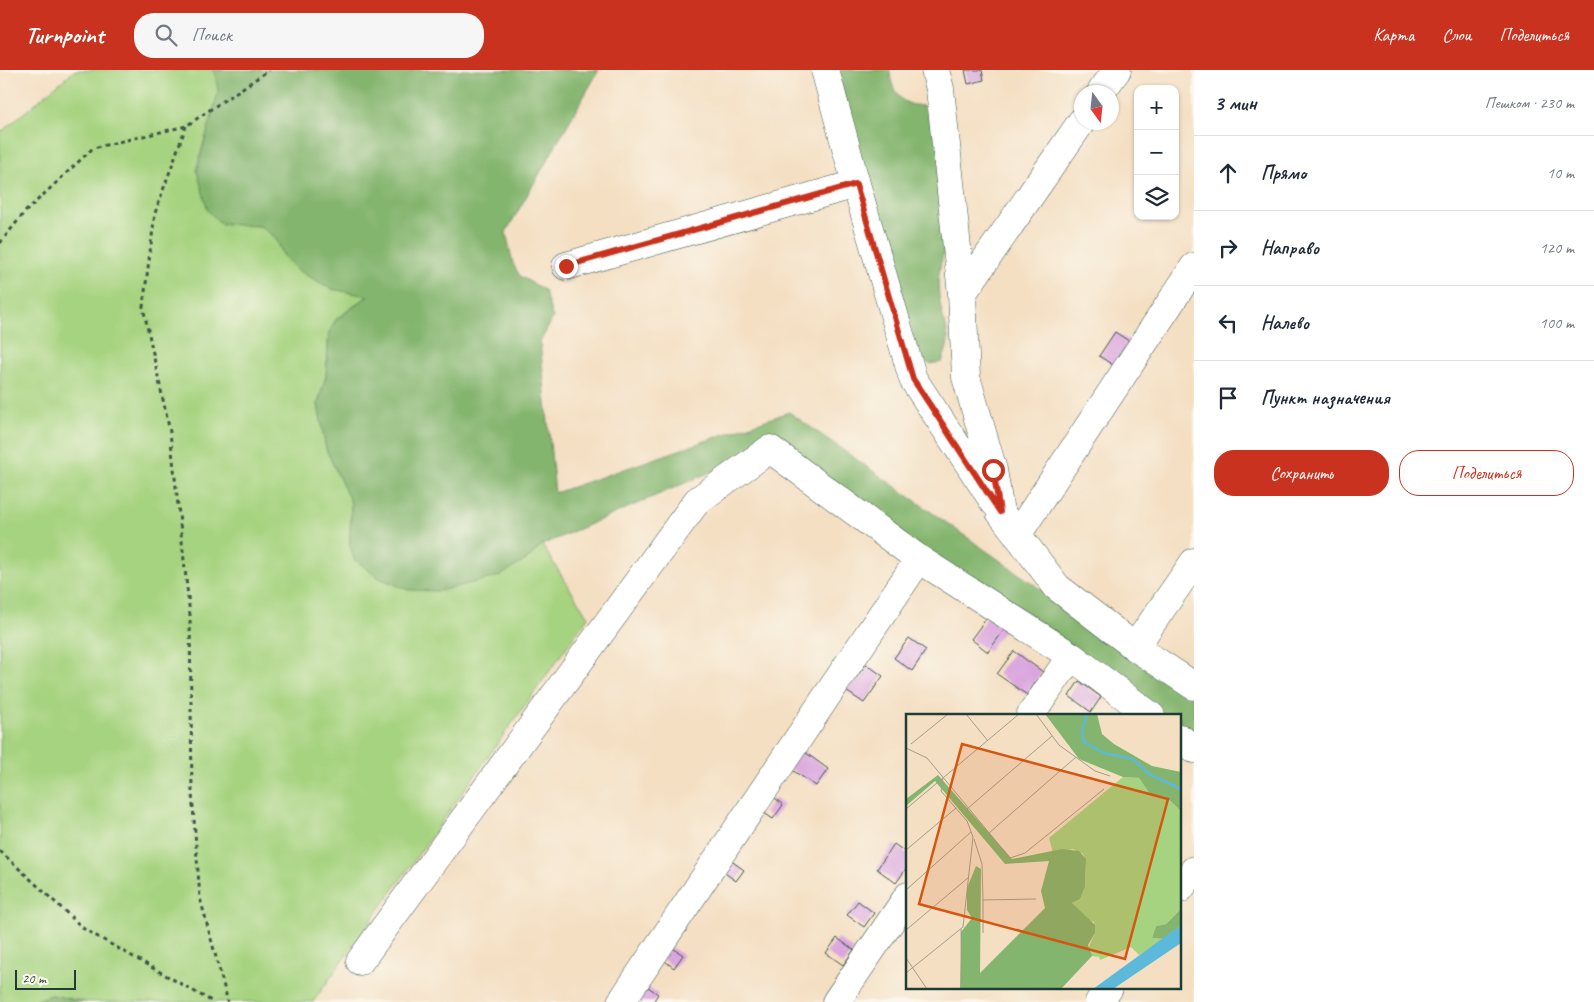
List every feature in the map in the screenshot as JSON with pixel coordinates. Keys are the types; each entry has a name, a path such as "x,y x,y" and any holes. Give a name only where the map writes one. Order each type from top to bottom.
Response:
{"street":[{"path":"825,70 913,379 1000,512 1057,587 1135,647 1194,686"},
{"path":"935,70 940,89 962,294 966,377 993,470 1000,512"},
{"path":"1106,85 1117,70"},
{"path":"962,294 1076,130"},
{"path":"566,266 856,184"},
{"path":"1018,535 1194,267"},
{"path":"360,960 697,501 770,449 919,559 1072,656 1148,714"},
{"path":"621,1002 919,559"},
{"path":"1135,647 1194,562"},
{"path":"1031,714 1072,656"},
{"path":"1182,740 1194,749"},
{"path":"1182,886 1194,870"},
{"path":"836,1002 906,899"},
{"path":"1099,1002 1108,990"}],"path":[{"path":"0,243 24,213 92,148 186,126 269,70"},
{"path":"186,126 154,213 142,307 170,432 190,615 192,793 200,898 228,1002"},
{"path":"0,851 84,929 213,1002"}],"green space":[{"path":"75,70 212,70 217,79 218,91 212,119 198,160 197,171 221,224 260,226 275,237 284,256 332,289 368,296 336,319 329,332 326,376 318,404 326,449 351,503 350,544 526,560 542,545 588,617 313,1002 86,1002 51,995 32,1002 0,1002 0,133"},
{"path":"212,70 599,70 506,232 513,264 520,276 544,290 553,318 540,342 555,493 789,412 1194,697 1194,739 1182,731 1182,714 1156,714 759,451 542,545 526,560 500,576 439,591 408,590 379,578 354,559 350,545 351,503 326,449 318,404 326,376 329,332 336,320 368,296 332,289 297,270 284,256 275,237 260,226 221,224 208,211 197,171 218,92 215,73"},
{"path":"836,70 890,70 892,84 903,101 934,109 953,234 941,262 938,281 940,302 948,339 942,362 931,364 921,360"},
{"path":"51,995 86,1002 32,1002"}],"building":[{"path":"965,70 982,70 984,80 968,84"},
{"path":"1115,332 1132,343 1116,367 1099,356"},
{"path":"992,611 1009,623 988,652 971,639"},
{"path":"909,638 926,650 912,671 894,658"},
{"path":"1014,651 1043,672 1027,695 997,674"},
{"path":"866,664 883,676 864,703 846,691"},
{"path":"1079,681 1101,697 1091,712 1069,696"},
{"path":"802,750 828,769 816,786 789,768"},
{"path":"775,798 783,805 773,819 764,813"},
{"path":"894,844 906,853 906,869 896,883 877,869"},
{"path":"730,860 744,870 736,881 722,871"},
{"path":"858,901 874,913 864,927 847,915"},
{"path":"837,938 854,950 843,965 826,953"},
{"path":"671,947 683,955 674,968 662,959"},
{"path":"644,984 658,994 653,1002 631,1002"}],"route":[{"path":"566,266 856,184 913,379 1000,512 993,470"}]}
